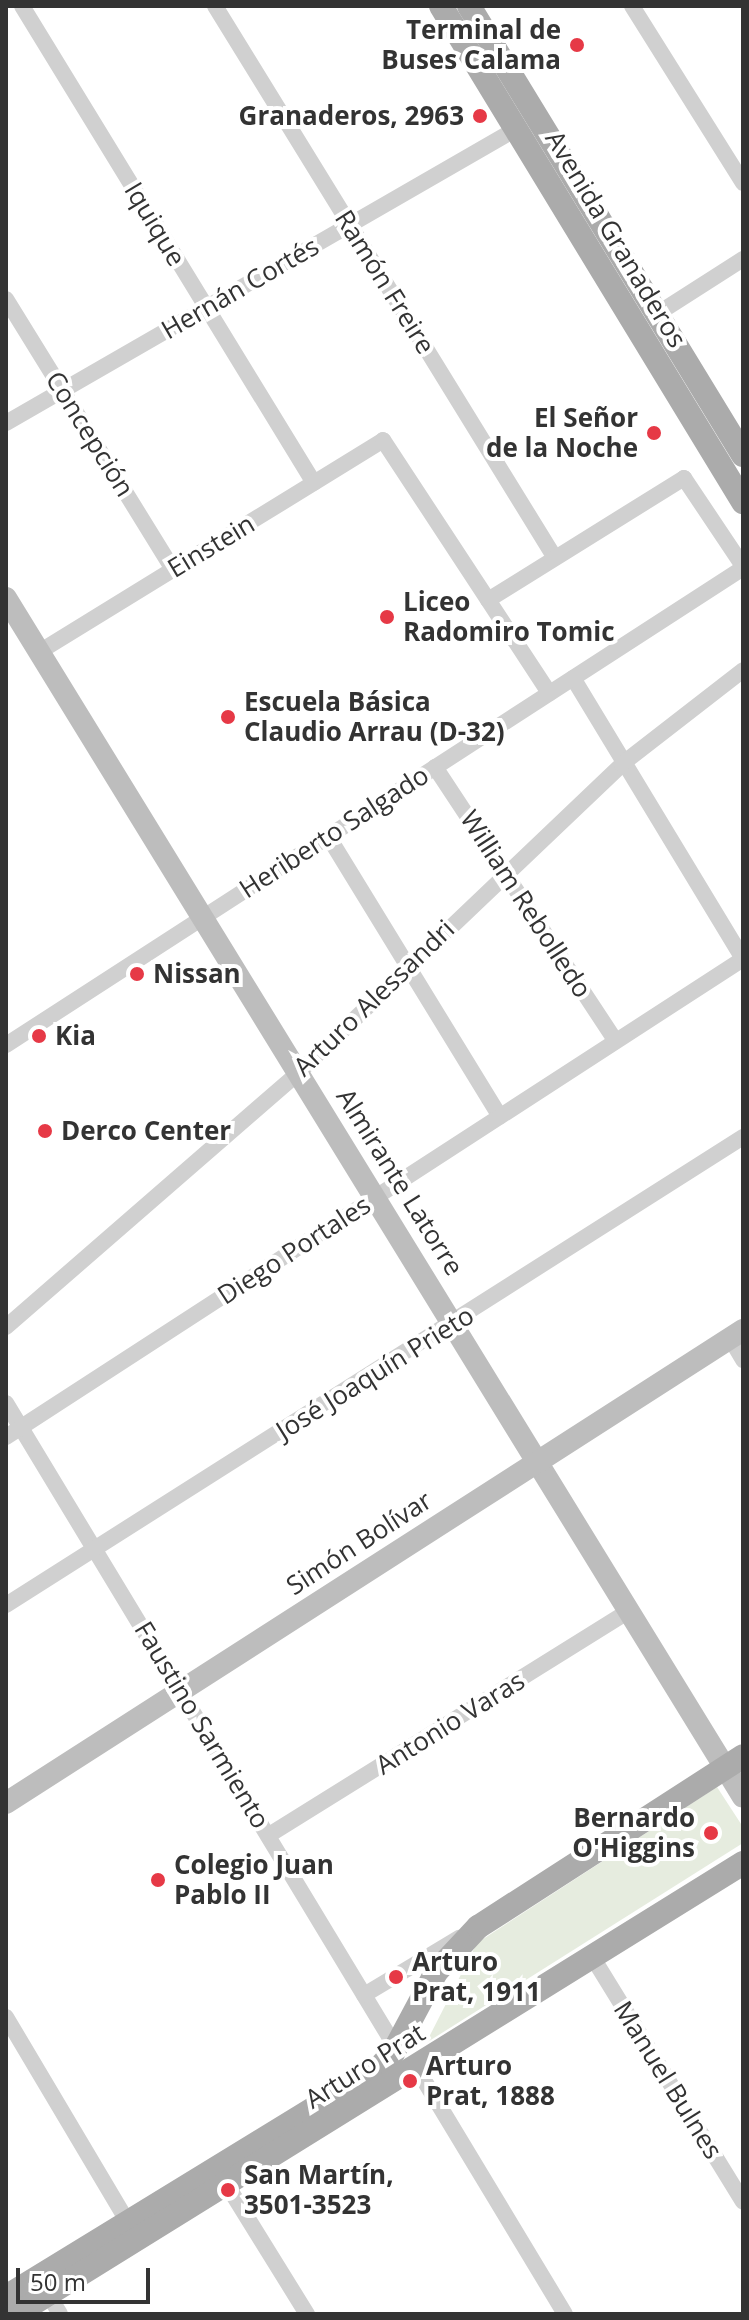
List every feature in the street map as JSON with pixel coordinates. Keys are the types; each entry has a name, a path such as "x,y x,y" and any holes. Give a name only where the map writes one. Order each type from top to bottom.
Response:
{"main road":[{"name":"Avenida Granaderos","path":"469,6 743,455"},
{"name":"Avenida Granaderos","path":"445,7 743,502"},
{"name":"Almirante Latorre","path":"6,598 630,1610 734,1762 743,1797"},
{"name":"Simón Bolívar","path":"6,1803 737,1334"},
{"name":"Arturo Prat","path":"6,2297 378,2069 396,2048 436,1972 478,1927 734,1762"},
{"name":"Arturo Prat","path":"16,2314 54,2304 227,2185 743,1863"}],"street":[{"name":"Iquique","path":"22,6 314,483"},
{"name":"Ramón Freire","path":"215,6 555,558"},
{"path":"632,6 743,183"},
{"name":"Hernán Cortés","path":"6,423 516,129"},
{"path":"657,314 743,259"},
{"name":"Concepción","path":"6,299 173,569"},
{"name":"Einstein","path":"39,652 383,440 488,600"},
{"path":"549,693 488,600 684,478 743,567"},
{"name":"Heriberto Salgado","path":"6,1045 743,567"},
{"name":"Arturo Alessandri","path":"6,1327 299,1072 504,872 622,764 743,670"},
{"path":"573,678 622,764 743,959"},
{"name":"William Rebolledo","path":"435,767 616,1041"},
{"path":"328,836 500,1117"},
{"name":"Diego Portales","path":"13,1432 743,959"},
{"name":"José Joaquín Prieto","path":"6,1605 94,1547 455,1324 743,1137"},
{"path":"737,1334 743,1360"},
{"name":"Faustino Sarmiento","path":"6,1403 13,1432 94,1547 396,2048"},
{"name":"Antonio Varas","path":"269,1835 630,1610"},
{"name":"Arturo Prat","path":"364,1995 478,1927"},
{"name":"Manuel Bulnes","path":"593,1958 743,2202"},
{"path":"6,2017 127,2221"},
{"path":"416,2067 565,2314"},
{"path":"227,2185 307,2314"}],"shaded area":[{"path":"717,1787 743,1827 743,1843 426,2043 477,1943"}],"place":[{"name":"Terminal de Buses Calama","path":"577,45"},
{"name":"Granaderos, 2963","path":"480,116"},
{"name":"El Señor de la Noche","path":"654,433"},
{"name":"Liceo Radomiro Tomic","path":"387,617"},
{"name":"Escuela Básica Claudio Arrau (D-32)","path":"228,717"},
{"name":"Nissan","path":"137,974"},
{"name":"Kia","path":"39,1036"},
{"name":"Derco Center","path":"45,1131"},
{"name":"Bernardo O'Higgins","path":"711,1833"},
{"name":"Colegio Juan Pablo II","path":"158,1880"},
{"name":"Arturo Prat, 1911","path":"396,1977"},
{"name":"Arturo Prat, 1888","path":"410,2081"},
{"name":"San Martín, 3501-3523","path":"228,2190"}]}
